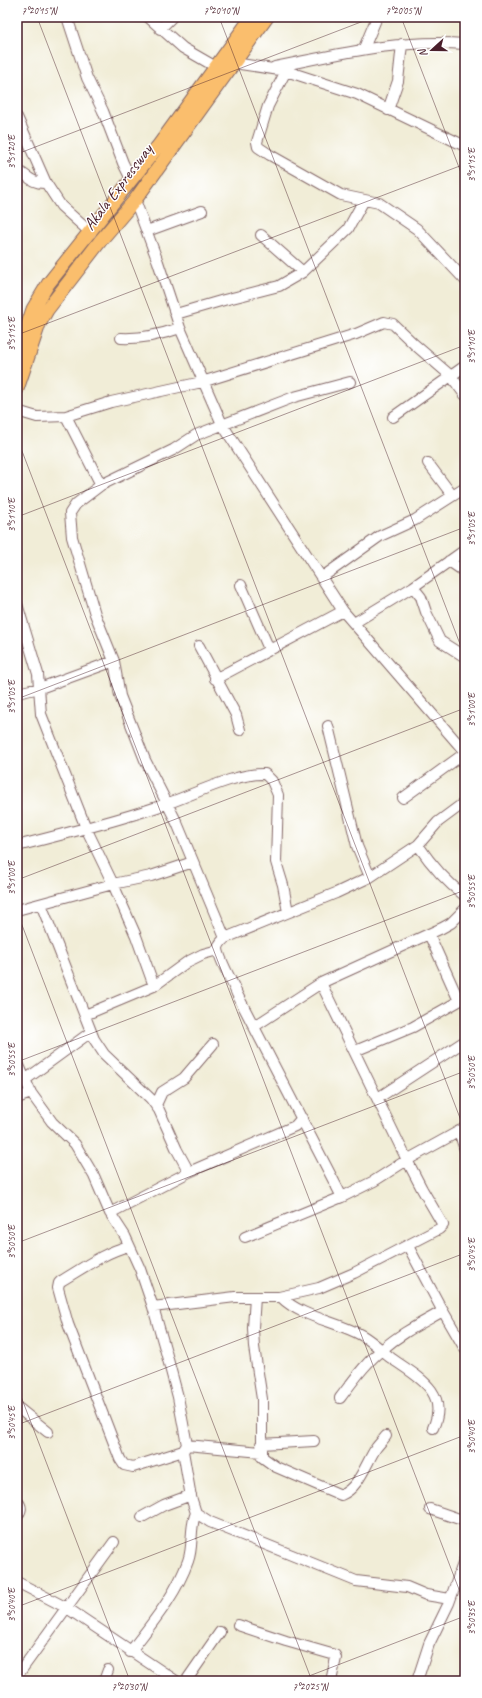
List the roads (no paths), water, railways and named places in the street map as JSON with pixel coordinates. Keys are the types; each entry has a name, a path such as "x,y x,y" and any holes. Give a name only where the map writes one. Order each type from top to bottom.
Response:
{"main road":[{"name":"Akala Expressway","path":"17,357 33,309 48,284 159,145 252,17"},
{"name":"Akala Expressway","path":"17,389 39,324 47,310 100,240 135,200 266,17"}],"street":[{"path":"67,17 87,78 103,111 123,163 131,179"},
{"path":"148,17 183,48 216,67"},
{"path":"160,29 172,17"},
{"path":"364,48 377,17"},
{"path":"271,68 364,48 442,42 465,44"},
{"path":"388,110 398,81 402,44"},
{"path":"234,63 286,71 358,94 388,110 465,146"},
{"path":"286,71 268,106 257,142 258,147 341,195 379,203 417,229 465,280"},
{"path":"17,117 46,183 61,206 91,232"},
{"path":"17,169 32,181 46,183"},
{"path":"135,200 180,328 202,382 222,424 343,611 465,752 403,798"},
{"path":"176,314 279,286 303,272 348,229 364,200"},
{"path":"147,231 202,210"},
{"path":"261,235 303,272"},
{"path":"17,411 37,417 66,416 111,402 202,382 356,334 384,322 394,324 414,344 451,376 465,395"},
{"path":"121,338 136,339 154,336 180,328"},
{"path":"393,417 465,366"},
{"path":"225,938 177,823 166,804 145,760 120,696 114,661 95,614 72,537 70,513 76,504 101,485 173,450 196,435 294,397 350,382"},
{"path":"66,416 101,485"},
{"path":"428,463 452,495"},
{"path":"321,578 380,536 415,520 465,488"},
{"path":"354,623 413,586 465,550"},
{"path":"449,561 465,572"},
{"path":"241,585 269,649"},
{"path":"413,586 421,597 426,612 440,641 465,657"},
{"path":"17,604 42,685 42,714 86,828 136,936 154,986"},
{"path":"215,678 343,611"},
{"path":"199,646 236,715 240,730"},
{"path":"17,693 114,661"},
{"path":"328,726 357,846 370,877"},
{"path":"17,846 86,828 166,804 209,786 249,775 265,774 272,781 278,795 276,862 283,885 288,912"},
{"path":"342,1196 238,994 218,950 219,945 225,938 329,896 370,877 418,845 438,822 465,802"},
{"path":"418,845 433,867 465,896"},
{"path":"17,910 113,884 151,876 193,862"},
{"path":"41,904 94,1039 104,1054 156,1105 189,1172"},
{"path":"255,1026 321,983 451,923 465,910"},
{"path":"355,1051 413,1027 459,1001 429,934"},
{"path":"85,1015 154,986 187,962 203,954 218,950"},
{"path":"153,1306 201,1300 281,1297 319,1288 408,1246 439,1229 443,1224 407,1160 321,983"},
{"path":"25,1080 91,1032"},
{"path":"378,1098 465,1041"},
{"path":"156,1105 162,1092 184,1078 214,1044"},
{"path":"17,1061 31,1093 52,1122 75,1144 94,1176 110,1213 140,1269 153,1306 178,1397 191,1495 196,1513 210,1522 356,1581 407,1588 426,1595 450,1599"},
{"path":"17,1098 31,1093"},
{"path":"110,1213 189,1172 295,1126 302,1118"},
{"path":"295,1126 309,1130"},
{"path":"245,1237 342,1196 387,1174 407,1160 462,1129 465,1150"},
{"path":"129,1246 102,1256 59,1283 58,1288 68,1324 120,1459 124,1465 133,1467 185,1448 261,1448 314,1441"},
{"path":"408,1246 465,1349"},
{"path":"255,1297 253,1328 254,1347 262,1404 262,1458 271,1464 341,1495 355,1483 375,1449 386,1436"},
{"path":"281,1297 293,1307 362,1336 391,1358 413,1372 427,1384 436,1401 438,1410 438,1418 433,1428"},
{"path":"340,1398 382,1350 404,1332 443,1311"},
{"path":"17,1407 48,1432"},
{"path":"142,1517 164,1505 191,1495"},
{"path":"17,1501 21,1506 21,1509 17,1517"},
{"path":"430,1509 465,1521"},
{"path":"130,1652 167,1603 181,1576 190,1555 192,1544 192,1521 196,1513"},
{"path":"17,1676 114,1542"},
{"path":"417,1681 429,1644 450,1599 465,1558"},
{"path":"17,1582 67,1608 130,1652 176,1681"},
{"path":"238,1625 335,1655 336,1658 333,1680"},
{"path":"186,1681 220,1632"},
{"path":"104,1681 108,1670"}]}
